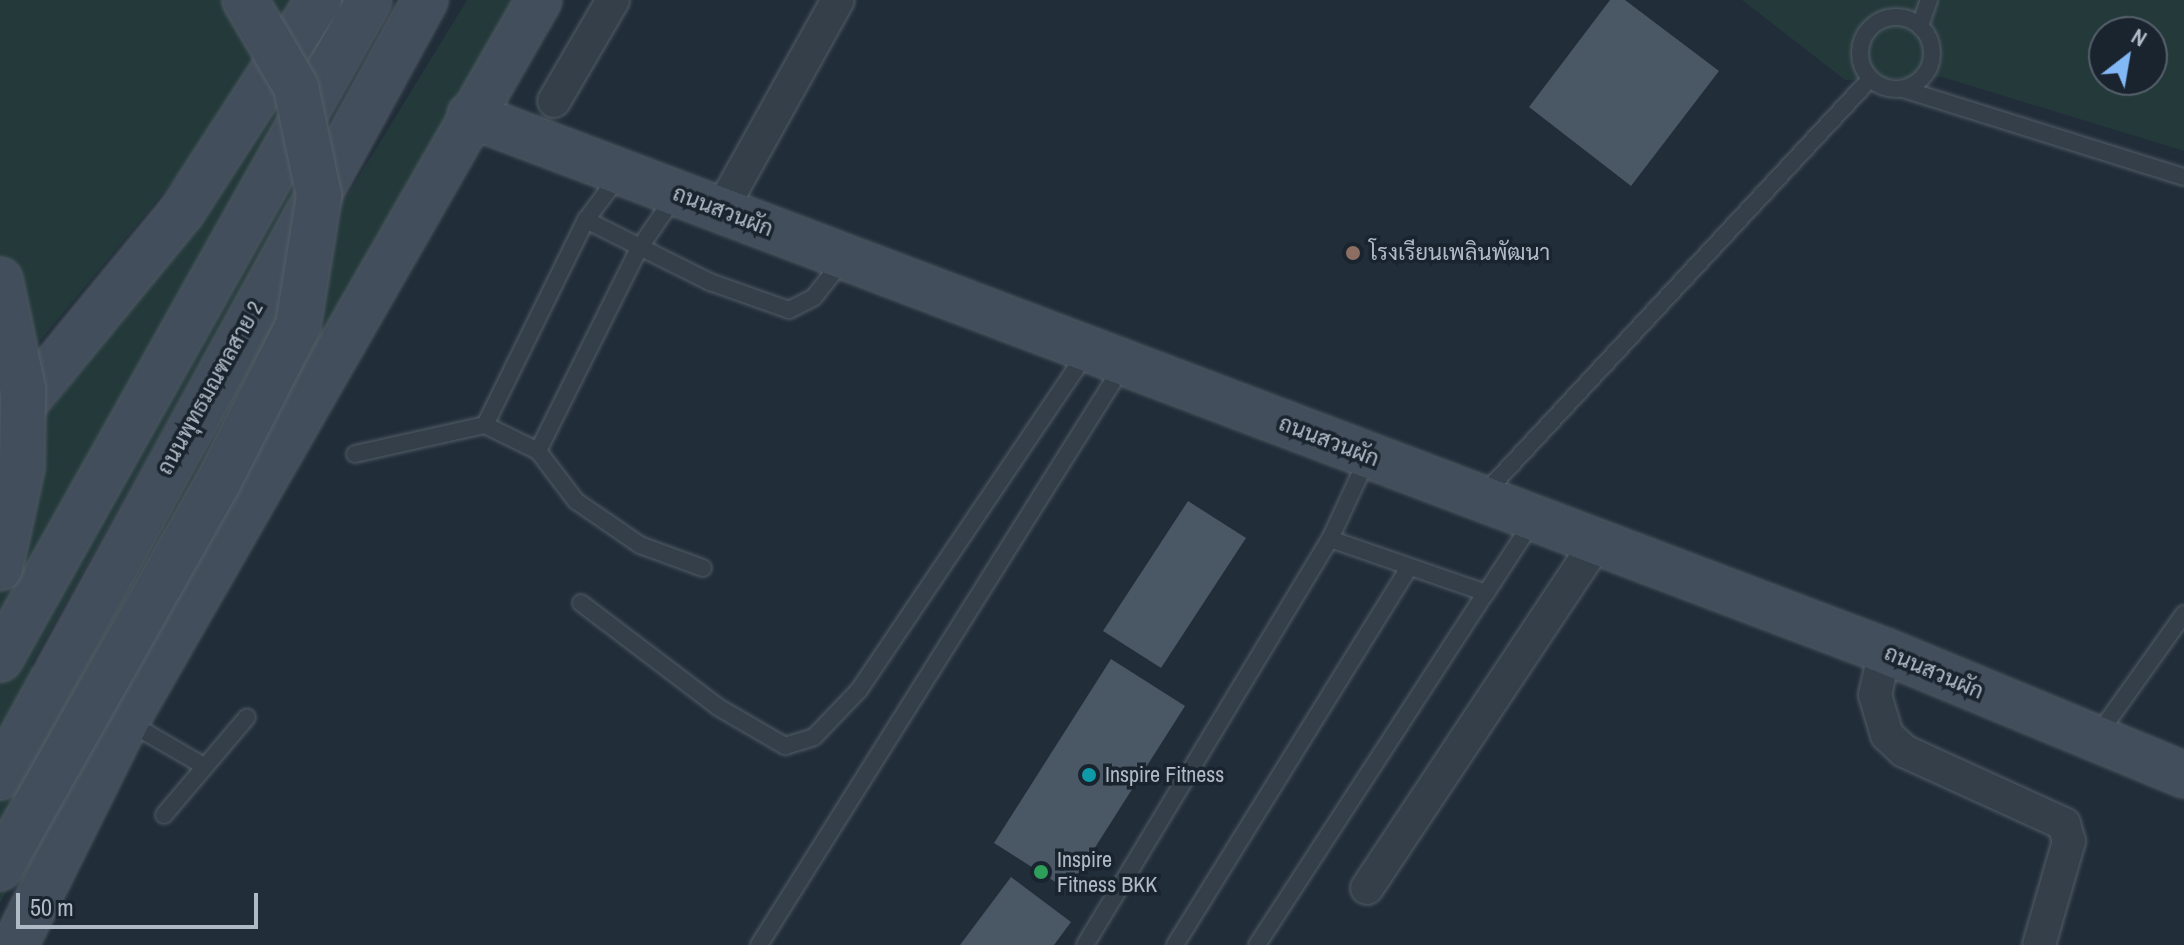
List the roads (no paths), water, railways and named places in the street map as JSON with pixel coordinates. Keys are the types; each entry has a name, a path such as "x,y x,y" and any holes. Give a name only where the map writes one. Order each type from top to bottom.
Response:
{"main road":[{"path":"0,868 219,481 298,326 319,196 296,87 245,0"},
{"path":"0,433 181,213 319,0"},
{"path":"0,659 253,214 369,0"},
{"name":"ถนนพุทธมณฑลสาย 2","path":"0,777 53,672 425,0"},
{"path":"13,936 126,721 470,115 539,0"},
{"name":"ถนนสวนผัก","path":"470,115 1885,651 2184,775"},
{"path":"0,280 23,389 22,467 0,568"}],"street":[{"path":"554,101 613,0"},
{"path":"721,210 838,0"},
{"path":"1367,888 1597,542"},
{"path":"1885,651 1877,707 1904,751 2064,824 2069,841 2039,945"}],"lane":[{"path":"1903,89 1923,78 1932,57 1920,26 1929,0"},
{"path":"1920,26 1898,17 1866,33 1860,57 1870,79 2184,177"},
{"path":"1480,498 1870,79"},
{"path":"485,425 586,220 621,172"},
{"path":"538,451 638,250 677,193"},
{"path":"586,220 638,250 789,310 814,297 845,258"},
{"path":"581,603 785,746 814,737 859,690 1107,356"},
{"path":"759,945 1107,356"},
{"path":"355,454 485,425 538,451 576,501 640,545 703,568"},
{"path":"1089,944 1330,539 1369,456"},
{"path":"1257,945 1535,518"},
{"path":"1330,539 1486,593"},
{"path":"1175,945 1409,567"},
{"path":"2094,740 2184,614"},
{"path":"164,815 247,717"},
{"path":"126,721 204,766"}],"place":[{"name":"โรงเรียนเพลินพัฒนา","path":"1353,253"},
{"name":"Inspire Fitness","path":"1089,775"},
{"name":"Inspire Fitness BKK","path":"1041,872"}]}
